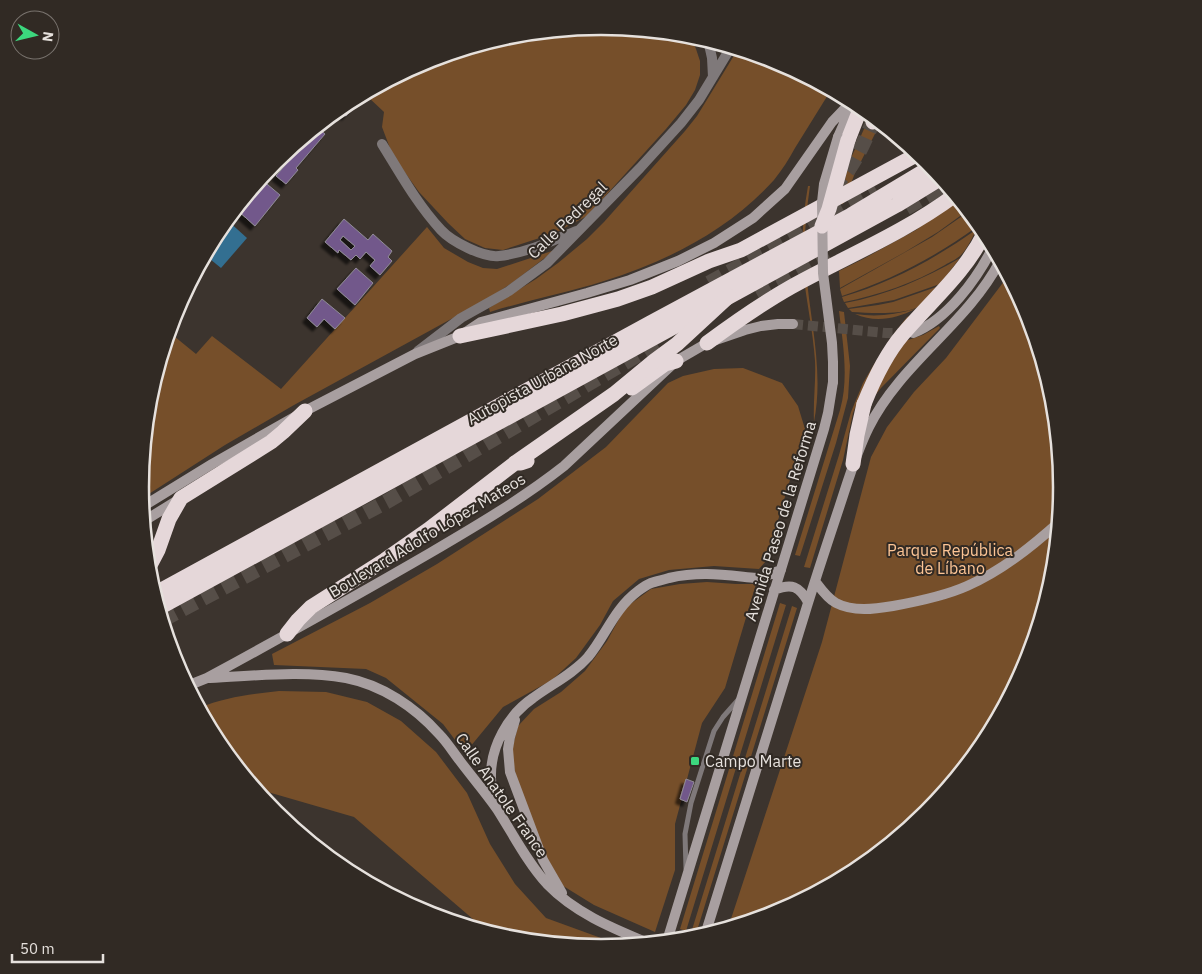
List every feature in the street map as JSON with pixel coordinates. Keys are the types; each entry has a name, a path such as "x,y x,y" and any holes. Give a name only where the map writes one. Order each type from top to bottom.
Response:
{"highway":[{"path":"822,226 829,209 848,140 858,115"},
{"path":"709,261 753,231 903,151"},
{"path":"460,336 528,322 618,299 652,287 709,261 741,250 911,158"},
{"name":"Autopista Urbana Norte","path":"161,590 641,327 851,215 925,171"},
{"name":"Autopista Urbana Norte","path":"164,605 897,206 935,182"},
{"path":"707,342 790,287 906,227 950,199"},
{"path":"853,464 864,404 878,373 903,334 958,273 971,257 980,241"},
{"path":"287,634 311,607 428,530 515,463 595,408 677,344 729,296"},
{"path":"515,463 526,462 537,456 665,364 676,361"},
{"path":"573,431 595,408"},
{"path":"155,556 169,519 181,498 271,442 305,411"}],"main road":[{"path":"150,502 305,411 415,354 460,336 481,322 594,292 642,276 714,243 753,218 784,189 832,122 847,108"},
{"name":"Avenida Paseo de la Reforma","path":"669,933 824,429 831,397 834,362 822,273 822,202 824,184 838,136 850,110"},
{"path":"913,333 924,329 946,312 975,278 988,255"},
{"path":"707,926 808,602 853,464 869,426 883,403 911,368 946,333 976,298 996,268"},
{"name":"Boulevard Adolfo López Mateos","path":"194,683 384,580 489,518 544,482 584,448 676,361 707,342 761,326 793,324"},
{"path":"150,517 181,498"},
{"path":"815,581 830,599 846,606 870,608 914,602 965,587 985,577 1022,553 1051,529"},
{"path":"496,808 491,779 495,753 503,732 520,709 534,697 563,679 588,656 626,601 650,583 679,576 709,573 756,578 781,570"},
{"path":"774,590 785,586 795,586 802,592 808,602"},
{"name":"Calle Anatole France","path":"207,678 292,674 347,678 376,688 398,699 438,733 472,775 496,808 539,875 556,892 578,909 597,921 635,938"},
{"path":"520,709 510,737 508,756 512,781 543,860 566,900"}],"street":[{"path":"710,48 713,78"},
{"name":"Calle Pedregal","path":"415,354 461,318 509,291 547,263 681,123 699,100 727,53"},
{"path":"382,144 418,200 442,231 468,248 483,254 497,256 542,244 582,228"}],"lane":[{"path":"686,880 685,834 691,803 714,731 723,717 743,694"}],"green space":[{"path":"601,35 660,39 694,45 700,61 700,75 695,90 686,105 587,216 555,233 503,250 485,248 465,239 419,192 393,156 382,127 384,112 370,99 428,69 484,50 542,39"},
{"path":"734,55 774,69 827,96 774,180 756,198 717,229 674,253 628,273 490,312 489,308 536,279 587,239 697,116"},
{"path":"867,122 877,129 855,173 843,204 840,203 851,158"},
{"path":"808,186 810,186 806,218 805,260 818,384 814,422 815,361 802,259 803,228"},
{"path":"953,203 962,215 905,252 840,288 839,271 916,230"},
{"path":"963,216 973,230 913,267 878,283 842,296 840,289 932,237"},
{"path":"427,227 444,248 468,262 483,268 497,269 555,250 512,283 484,301 294,405 225,445 149,494 153,428 164,370 175,337 196,354 212,336 281,389"},
{"path":"974,231 975,233 968,246 958,258 945,265 896,288 844,302 842,297 878,285 946,250"},
{"path":"960,258 940,284 894,300 848,308 845,303 876,296 905,285 933,273"},
{"name":"Parque República de Líbano","path":"1003,282 1019,314 1038,370 1049,428 1052,457 1052,517 1049,546 1038,604 1019,660 992,713 960,762 921,807 899,827 852,863 827,878 774,905 731,920 822,642 871,457 887,427 914,392 946,358"},
{"path":"939,286 919,306 909,310 893,313 876,313 852,312 849,309 893,302"},
{"path":"915,309 885,319 863,317 855,314 885,315"},
{"path":"839,311 844,312 850,366 848,398 836,443 800,556 795,555 843,398 845,373"},
{"path":"912,315 865,383 853,413 843,460 810,568 804,567 851,412 863,383 890,339 907,317"},
{"path":"939,326 940,328 872,399 880,381 905,341 923,335"},
{"path":"743,368 782,383 798,406 805,429 766,561 759,569 714,566 669,570 639,579 613,601 600,625 576,658 552,680 503,707 465,753 443,724 386,678 366,669 274,665 272,654 370,603 437,564 538,499 606,447 668,383 683,376 714,369"},
{"path":"707,582 756,584 725,688 702,723 675,824 675,870 655,932 594,905 560,884 531,839 511,754 518,726 534,709 561,692 585,671 607,641 625,608 651,589"},
{"path":"780,603 786,605 686,930 680,929"},
{"path":"792,606 797,608 698,928 692,929"},
{"path":"279,691 326,692 367,702 401,721 436,752 467,793 490,844 515,884 546,918 604,939 542,935 475,921 354,817 267,792 242,762 206,705 249,695"}],"water":[{"path":"233,225 247,238 221,268 211,260"}],"building":[{"path":"322,131 325,134 296,168 298,170 286,184 276,176 303,147"},
{"path":"266,183 280,195 255,226 241,213"},
{"path":"344,219 368,240 373,234 392,251 388,257 392,261 380,275 370,266 375,260 366,252 360,259 356,255 351,260 339,250 338,253 325,242","holes":["343,236 355,246 351,250 340,240"]},
{"path":"356,268 373,283 355,305 337,289"},
{"path":"322,299 345,318 335,329 324,319 317,327 307,318"},
{"path":"686,779 694,782 687,802 680,799"}],"tunnel":[{"path":"832,188 846,173 861,149 872,125"},
{"path":"906,208 940,188"},
{"path":"709,283 877,191"},
{"path":"755,291 827,252"},
{"path":"793,324 886,333 907,333"},
{"path":"168,617 386,502 660,342"}],"place":[{"name":"Campo Marte","path":"695,761"}]}
